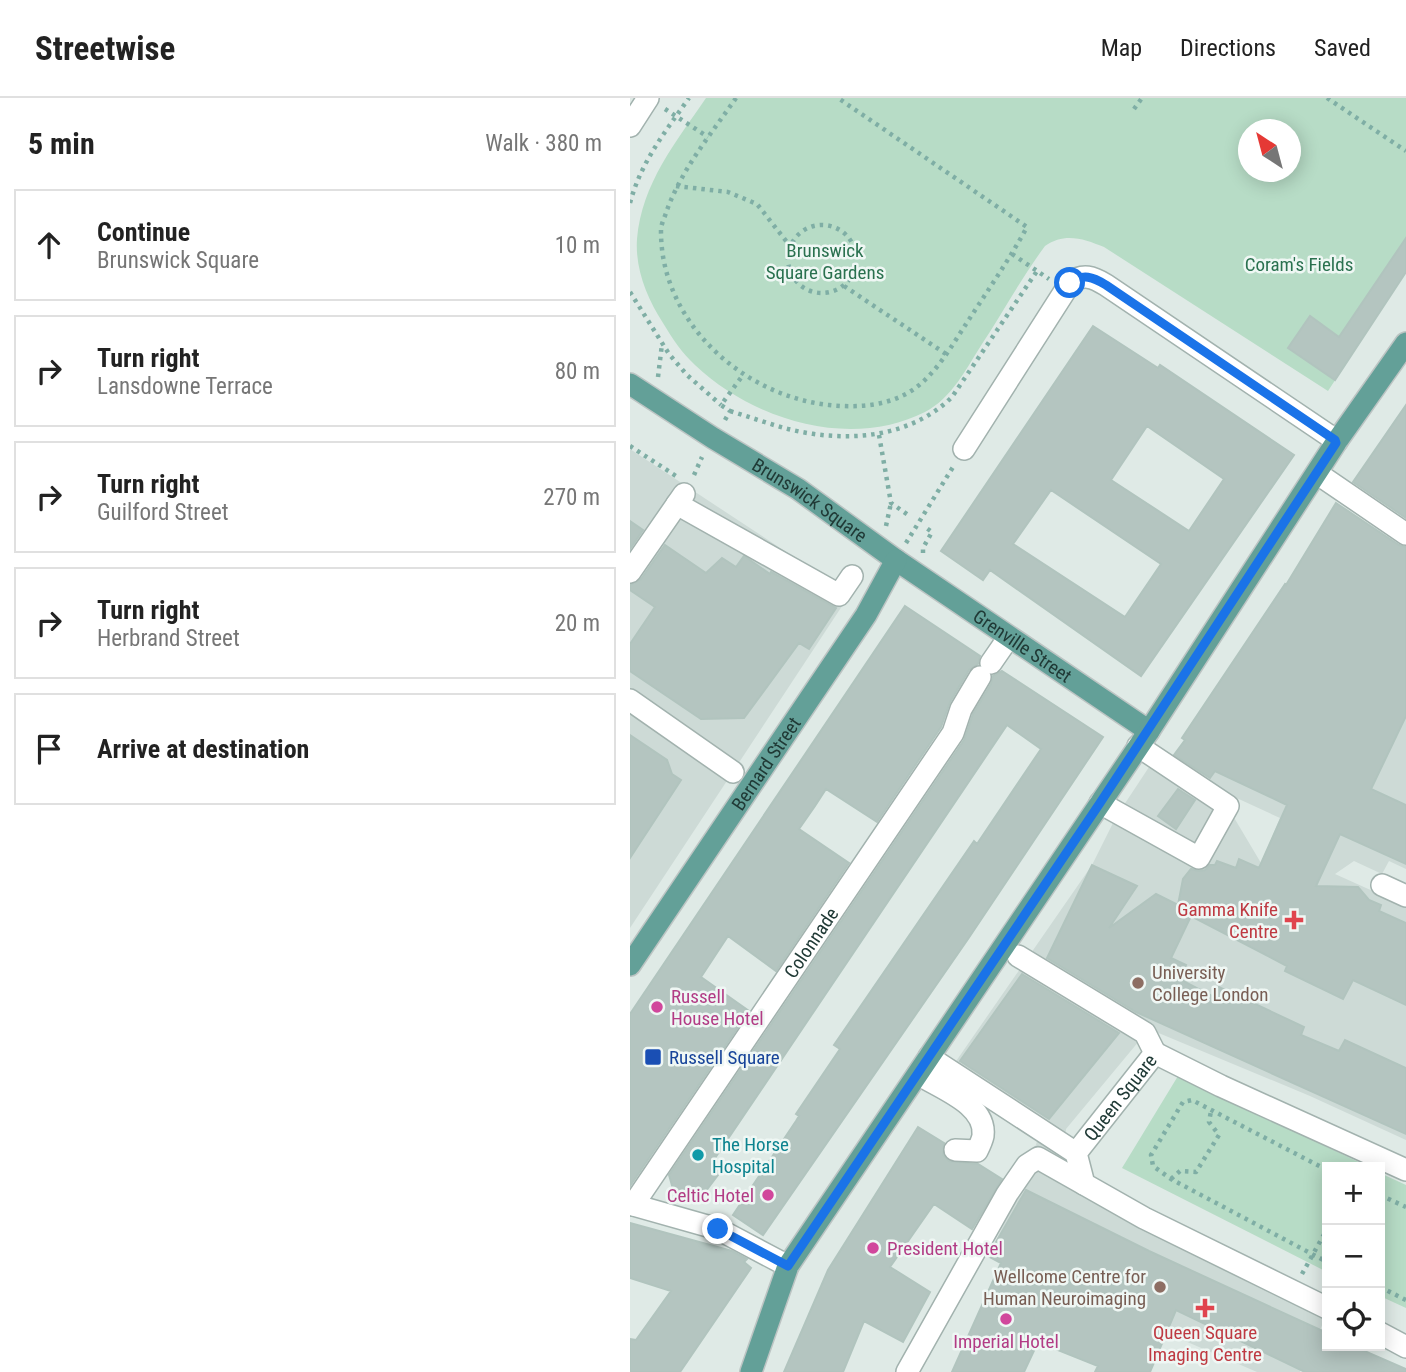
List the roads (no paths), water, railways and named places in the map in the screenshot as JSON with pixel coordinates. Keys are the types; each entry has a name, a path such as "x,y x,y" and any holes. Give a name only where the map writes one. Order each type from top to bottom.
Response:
{"main road":[{"path":"751,1372 788,1266 923,1066 1013,947 1100,803 1337,442 1406,344"},
{"name":"Brunswick Square","path":"630,384 798,489 896,560"},
{"name":"Grenville Street","path":"896,560 1009,637 1143,739"},
{"name":"Bernard Street","path":"630,965 866,615 896,560"}],"street":[{"path":"630,126 648,99"},
{"path":"964,449 1070,283 1076,278 1088,276 1106,285 1337,442"},
{"path":"1318,474 1406,534"},
{"path":"630,572 683,490 839,595 852,576"},
{"name":"Colonnade","path":"631,1204 953,733 961,709 1009,637"},
{"path":"630,700 733,772"},
{"path":"1100,803 1199,858 1228,806 1143,739"},
{"path":"1382,885 1406,896"},
{"path":"1013,947 1120,1003"},
{"path":"1013,947 1145,1033 1155,1053"},
{"name":"Queen Square","path":"1084,1184 1076,1153 1155,1053 1406,1170"},
{"path":"923,1066 969,1105 981,1120 983,1135 977,1151 955,1150"},
{"path":"923,1066 1076,1153"},
{"path":"907,1372 1007,1194 1027,1165 1038,1158 1144,1218 1322,1305"},
{"path":"631,1204 718,1229 788,1266"},
{"path":"1385,1336 1406,1347"}],"place":[{"name":"Gamma Knife Centre","path":"1294,920"},
{"name":"University College London","path":"1138,983"},
{"name":"Russell House Hotel","path":"657,1007"},
{"name":"Russell Square","path":"653,1057"},
{"name":"The Horse Hospital","path":"698,1155"},
{"name":"Celtic Hotel","path":"768,1195"},
{"name":"President Hotel","path":"873,1248"},
{"name":"Wellcome Centre for Human Neuroimaging","path":"1160,1287"},
{"name":"Queen Square Imaging Centre","path":"1205,1308"},
{"name":"Imperial Hotel","path":"1006,1319"}],"park label":[{"name":"Brunswick Square Gardens","path":"825,261"},
{"name":"Coram's Fields","path":"1299,264"}]}
